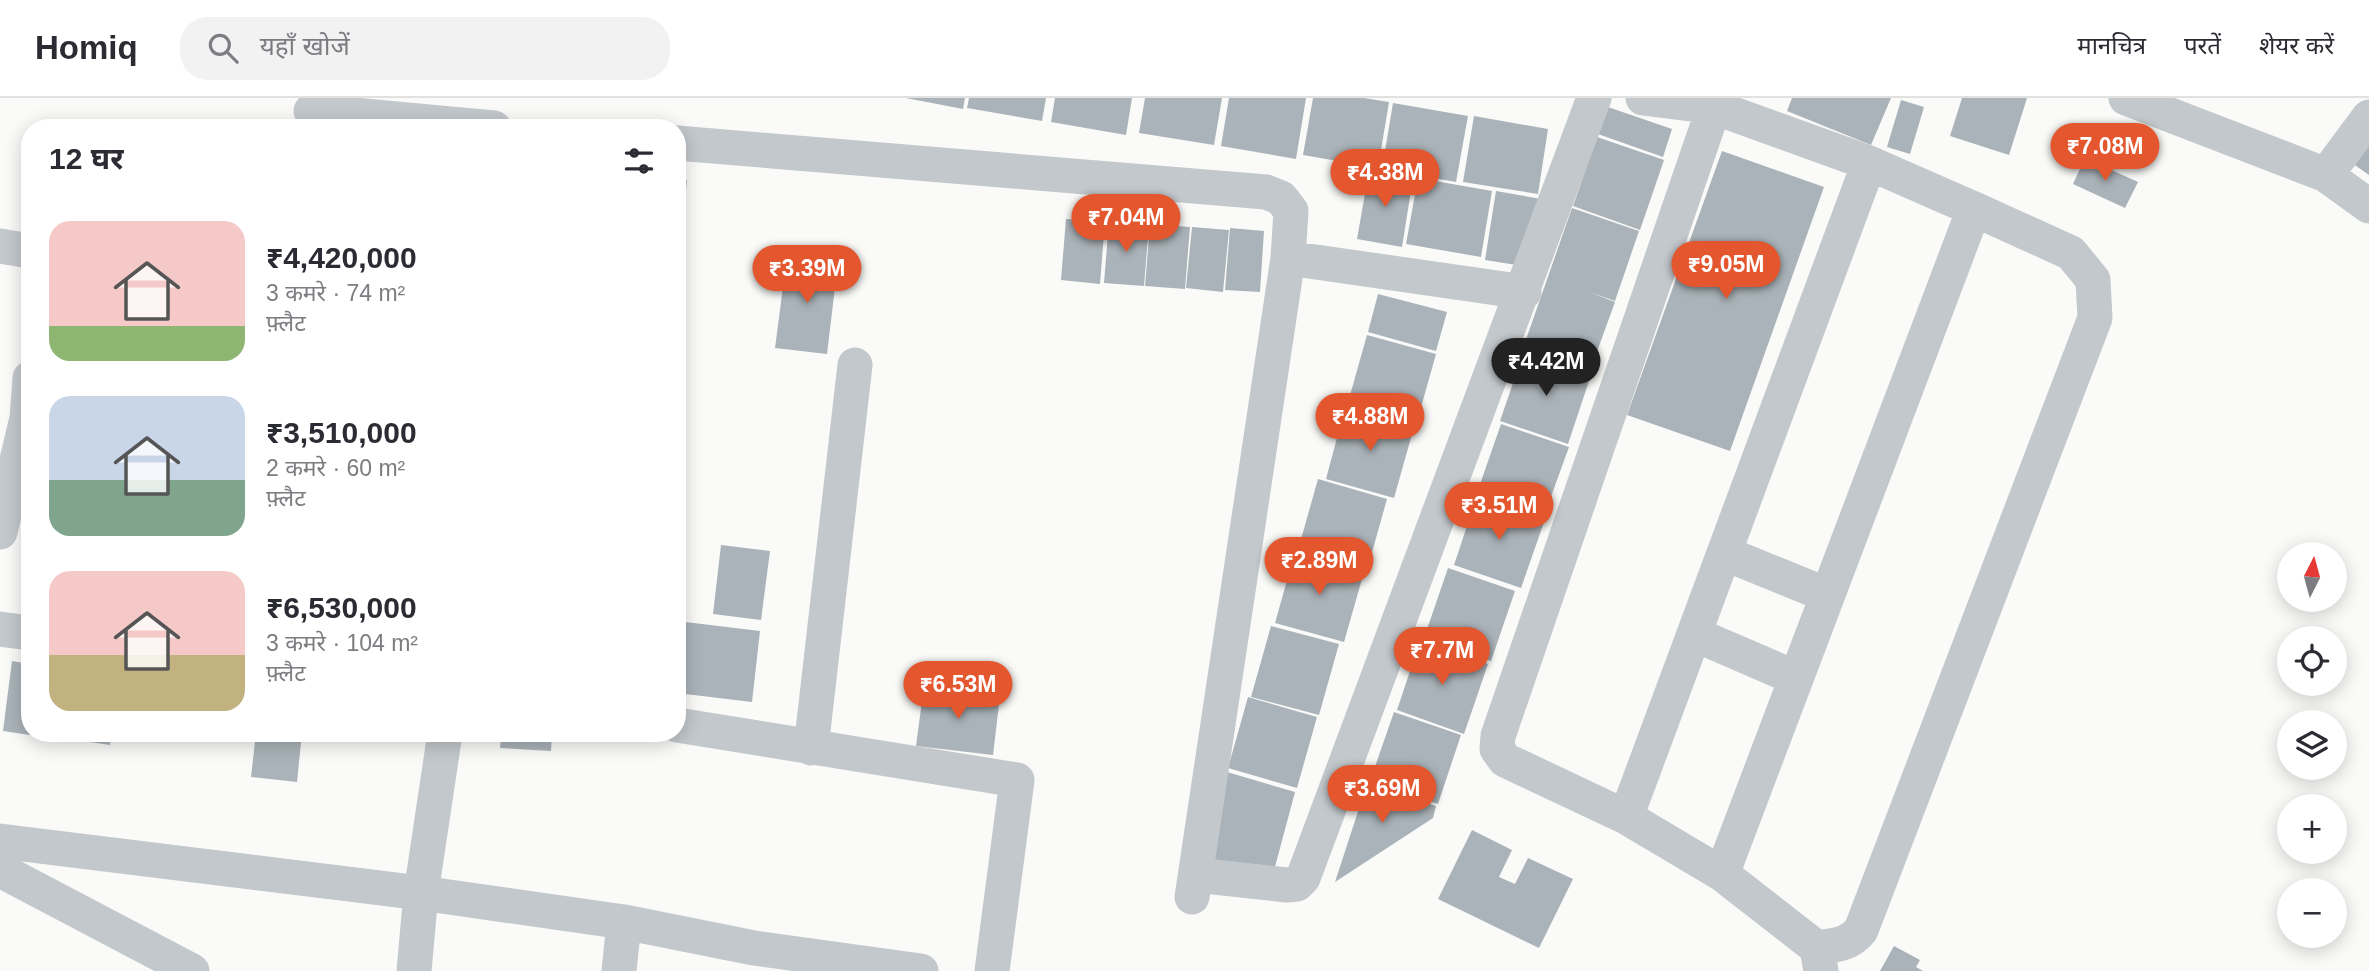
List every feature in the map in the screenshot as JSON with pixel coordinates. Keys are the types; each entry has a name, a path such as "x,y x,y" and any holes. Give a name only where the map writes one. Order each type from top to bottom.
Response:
{"street":[{"path":"686,144 1266,192 1281,198 1291,211 1287,258 1194,886 1287,885 1297,884 1303,878 1524,292 1594,98"},
{"path":"1643,98 1714,107 1869,163 2071,253 2093,280 2095,318 1861,930 1854,939 1819,959 1722,874 1626,817 1505,760 1497,749 1497,736 1714,107"},
{"path":"2126,98 2326,175 2369,206"},
{"path":"308,112 389,119"},
{"path":"2326,175 2369,117"},
{"path":"1626,817 1869,163"},
{"path":"1722,874 1973,209"},
{"path":"0,246 21,250"},
{"path":"1287,258 1524,292"},
{"path":"811,748 855,365"},
{"path":"0,532 21,447"},
{"path":"1724,553 1827,595"},
{"path":"0,629 21,632"},
{"path":"1694,634 1796,678"},
{"path":"686,727 1017,780 992,971"},
{"path":"414,971 421,893 444,742"},
{"path":"0,841 421,893 624,922 753,959 921,971"},
{"path":"0,870 192,971"},
{"path":"619,971 624,922"}],"building":[{"path":"906,98 965,98 963,109"},
{"path":"969,98 1046,98 1042,121 967,108"},
{"path":"1055,98 1132,98 1126,135 1051,122"},
{"path":"1145,98 1222,98 1214,145 1139,133"},
{"path":"1229,98 1306,98 1296,159 1221,146"},
{"path":"1313,98 1364,98 1389,102 1378,168 1303,155"},
{"path":"1792,98 1891,98 1871,145 1787,111"},
{"path":"1962,98 2027,98 2009,155 1950,136"},
{"path":"1901,100 1924,107 1910,154 1887,147"},
{"path":"1393,103 1468,116 1456,182 1382,169"},
{"path":"1605,106 1672,129 1663,157 1595,133"},
{"path":"1474,116 1548,129 1538,194 1463,182"},
{"path":"2369,133 2369,175 2349,161"},
{"path":"1597,137 1664,160 1640,230 1573,206"},
{"path":"1722,151 1824,187 1730,451 1627,415"},
{"path":"2085,158 2138,182 2125,208 2073,184"},
{"path":"1369,171 1413,178 1402,247 1357,239"},
{"path":"1418,178 1492,191 1481,257 1406,244"},
{"path":"1496,191 1541,199 1529,267 1485,260"},
{"path":"1572,208 1639,231 1615,301 1589,292 1615,302 1590,371 1523,348"},
{"path":"1066,219 1105,221 1100,284 1061,280"},
{"path":"1109,221 1149,225 1144,286 1104,283"},
{"path":"1150,224 1190,227 1185,289 1145,286"},
{"path":"1192,227 1229,230 1223,292 1186,288"},
{"path":"1230,228 1264,231 1260,292 1225,290"},
{"path":"787,256 838,262 827,354 775,348"},
{"path":"1378,294 1447,312 1436,351 1368,332"},
{"path":"1367,335 1436,354 1416,425 1347,406"},
{"path":"1524,351 1591,375 1568,444 1500,421"},
{"path":"1345,408 1414,427 1394,498 1326,479"},
{"path":"1501,424 1569,447 1544,516 1477,493"},
{"path":"1318,479 1387,499 1367,570 1298,550"},
{"path":"1477,496 1545,519 1521,588 1454,565"},
{"path":"721,545 770,551 761,620 713,614"},
{"path":"1295,552 1364,572 1344,642 1275,623"},
{"path":"1448,568 1515,591 1491,661 1424,638"},
{"path":"686,622 760,631 752,702 686,694"},
{"path":"1271,626 1339,644 1319,715 1251,697"},
{"path":"1420,641 1488,664 1464,734 1397,710"},
{"path":"12,661 21,662 21,734 3,731"},
{"path":"924,686 1000,696 993,755 916,746"},
{"path":"1248,697 1317,717 1297,788 1228,768"},
{"path":"1394,712 1461,735 1438,804 1370,781"},
{"path":"255,742 301,742 297,782 251,777"},
{"path":"500,742 552,742 551,751 500,748"},
{"path":"1227,772 1295,792 1272,878 1202,859"},
{"path":"1367,784 1436,806 1433,818 1335,882"},
{"path":"1472,830 1512,850 1499,877 1515,884 1528,858 1573,879 1539,948 1438,899"},
{"path":"1894,946 1920,960 1916,967 1923,971 1880,971"}]}
